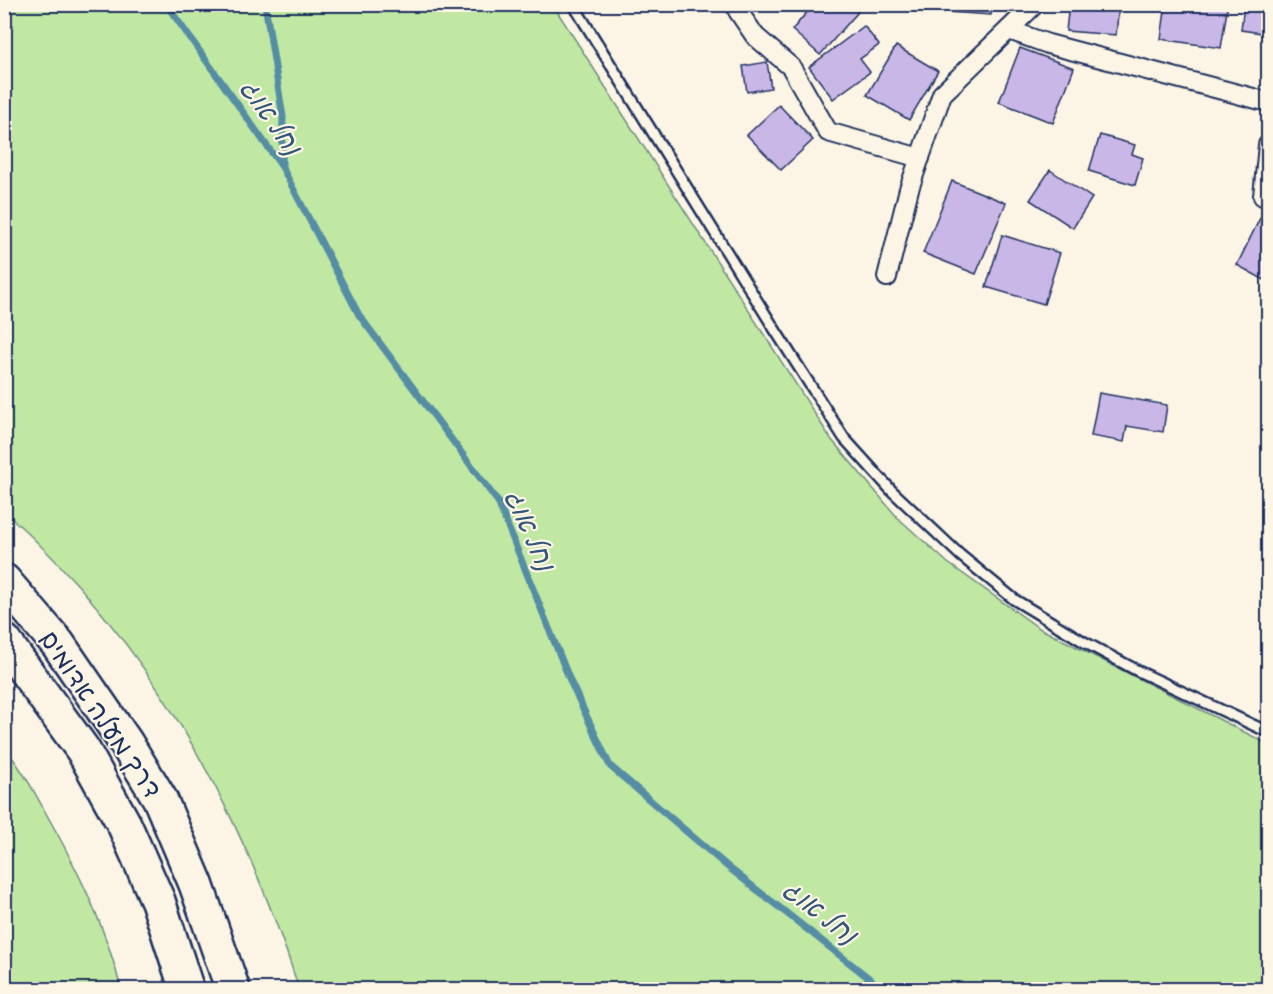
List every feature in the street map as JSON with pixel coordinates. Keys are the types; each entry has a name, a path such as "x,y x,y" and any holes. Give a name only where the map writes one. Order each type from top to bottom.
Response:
{"highway":[{"name":"דרך מעלה אדומים","path":"4,581 58,644 126,743 160,799 196,884 233,990"},
{"name":"דרך מעלה אדומים","path":"4,641 82,750 124,824 158,901 187,990"}],"street":[{"path":"887,278 909,189 942,94 1035,4"},
{"path":"738,11 755,36 791,67 828,132 920,158"},
{"path":"1009,30 1048,44 1269,102"},
{"path":"1269,145 1263,196 1269,198"}],"lane":[{"path":"573,4 844,438 891,490 960,555 1016,600 1086,643 1138,671 1269,732"}],"green space":[{"path":"5,4 553,5 831,439 898,518 948,563 1039,628 1268,744 1268,989 299,989 276,922 249,857 184,731 145,671 103,615 56,561 5,512"},
{"path":"5,748 32,789 80,878 99,921 121,989 5,989"}],"building":[{"path":"814,4 849,4 858,12 820,55 792,30"},
{"path":"934,4 992,4 991,15 933,11"},
{"path":"1069,4 1119,4 1116,35 1066,31"},
{"path":"1166,4 1228,4 1221,48 1161,39"},
{"path":"1244,4 1268,4 1268,34 1241,30"},
{"path":"864,26 879,45 860,59 870,72 833,99 809,67"},
{"path":"896,46 938,71 909,120 867,95"},
{"path":"1020,48 1074,68 1053,123 999,102"},
{"path":"767,62 771,88 747,92 743,66"},
{"path":"779,105 813,140 781,170 747,135"},
{"path":"1100,135 1135,145 1132,154 1143,158 1135,185 1089,171"},
{"path":"1050,170 1092,198 1073,228 1030,200"},
{"path":"952,181 1006,203 976,274 923,253"},
{"path":"1261,216 1268,219 1268,282 1237,265"},
{"path":"1002,235 1060,253 1044,304 986,287"},
{"path":"1266,313 1268,313 1268,339 1266,339"},
{"path":"1099,393 1167,405 1163,432 1127,426 1124,442 1091,436"}],"waterway":[{"name":"נחל אוג","path":"166,4 282,167 359,315 498,502 571,683 610,766 728,867 884,990"},
{"path":"265,4 283,117 282,165"}]}
